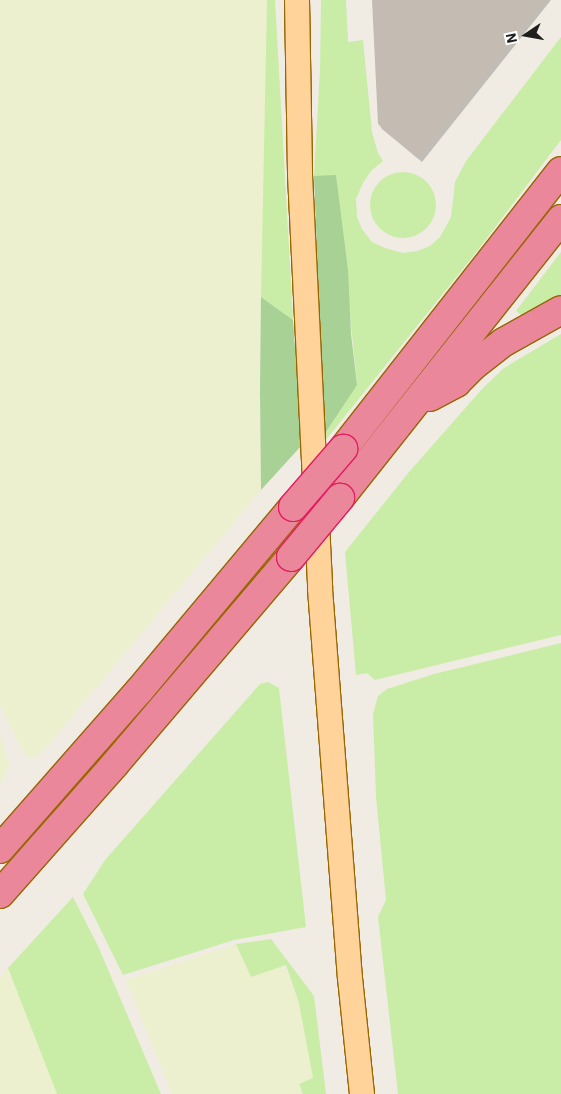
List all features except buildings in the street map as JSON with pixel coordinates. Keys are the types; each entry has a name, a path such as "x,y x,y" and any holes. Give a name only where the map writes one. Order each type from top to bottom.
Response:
{"highway":[{"path":"0,849 139,691 343,449 561,171"},
{"path":"0,894 115,764 291,557 415,405 561,219"},
{"path":"415,405 456,383 473,366 504,342 561,310"}],"main road":[{"path":"297,0 301,194 320,590 350,978 362,1094"}],"green space":[{"path":"0,0 267,0 260,390 261,490 42,753 33,758 27,757 23,752 0,705"},
{"path":"267,0 275,0 293,320 261,297"},
{"path":"321,0 346,0 348,42 363,40 372,132 378,153 383,161 371,171 363,183 356,199 357,217 362,229 372,242 403,253 417,251 430,246 440,237 451,217 455,182 466,161 561,37 561,140 478,250 325,441 324,435 357,384 336,176 314,176 320,70"},
{"path":"403,172 416,175 426,182 433,192 436,205 433,218 426,228 416,235 403,238 390,235 380,228 373,218 370,205 373,192 380,182 390,175"},
{"path":"336,175 348,270 351,334 357,385 324,435 314,176"},
{"path":"561,252 561,299 527,319 516,311"},
{"path":"261,297 293,320 302,445 261,490 260,390"},
{"path":"561,334 561,635 375,680 367,673 356,675 345,552 409,472 482,389 504,368"},
{"path":"561,643 561,1094 398,1094 378,917 386,900 376,797 373,714 378,696 387,689 434,674"},
{"path":"268,682 279,688 306,927 234,940 123,975 83,894 105,860 260,684"},
{"path":"0,734 9,765 0,786"},
{"path":"73,897 98,946 161,1094 57,1094 8,968"},
{"path":"271,939 314,996 326,1094 303,1094 299,1084 313,1078 299,1003 286,965 251,977 236,944"},
{"path":"236,944 251,976 285,965 299,1003 313,1078 299,1084 303,1094 172,1094 126,980"},
{"path":"8,968 57,1094 0,1094 0,977"}]}
